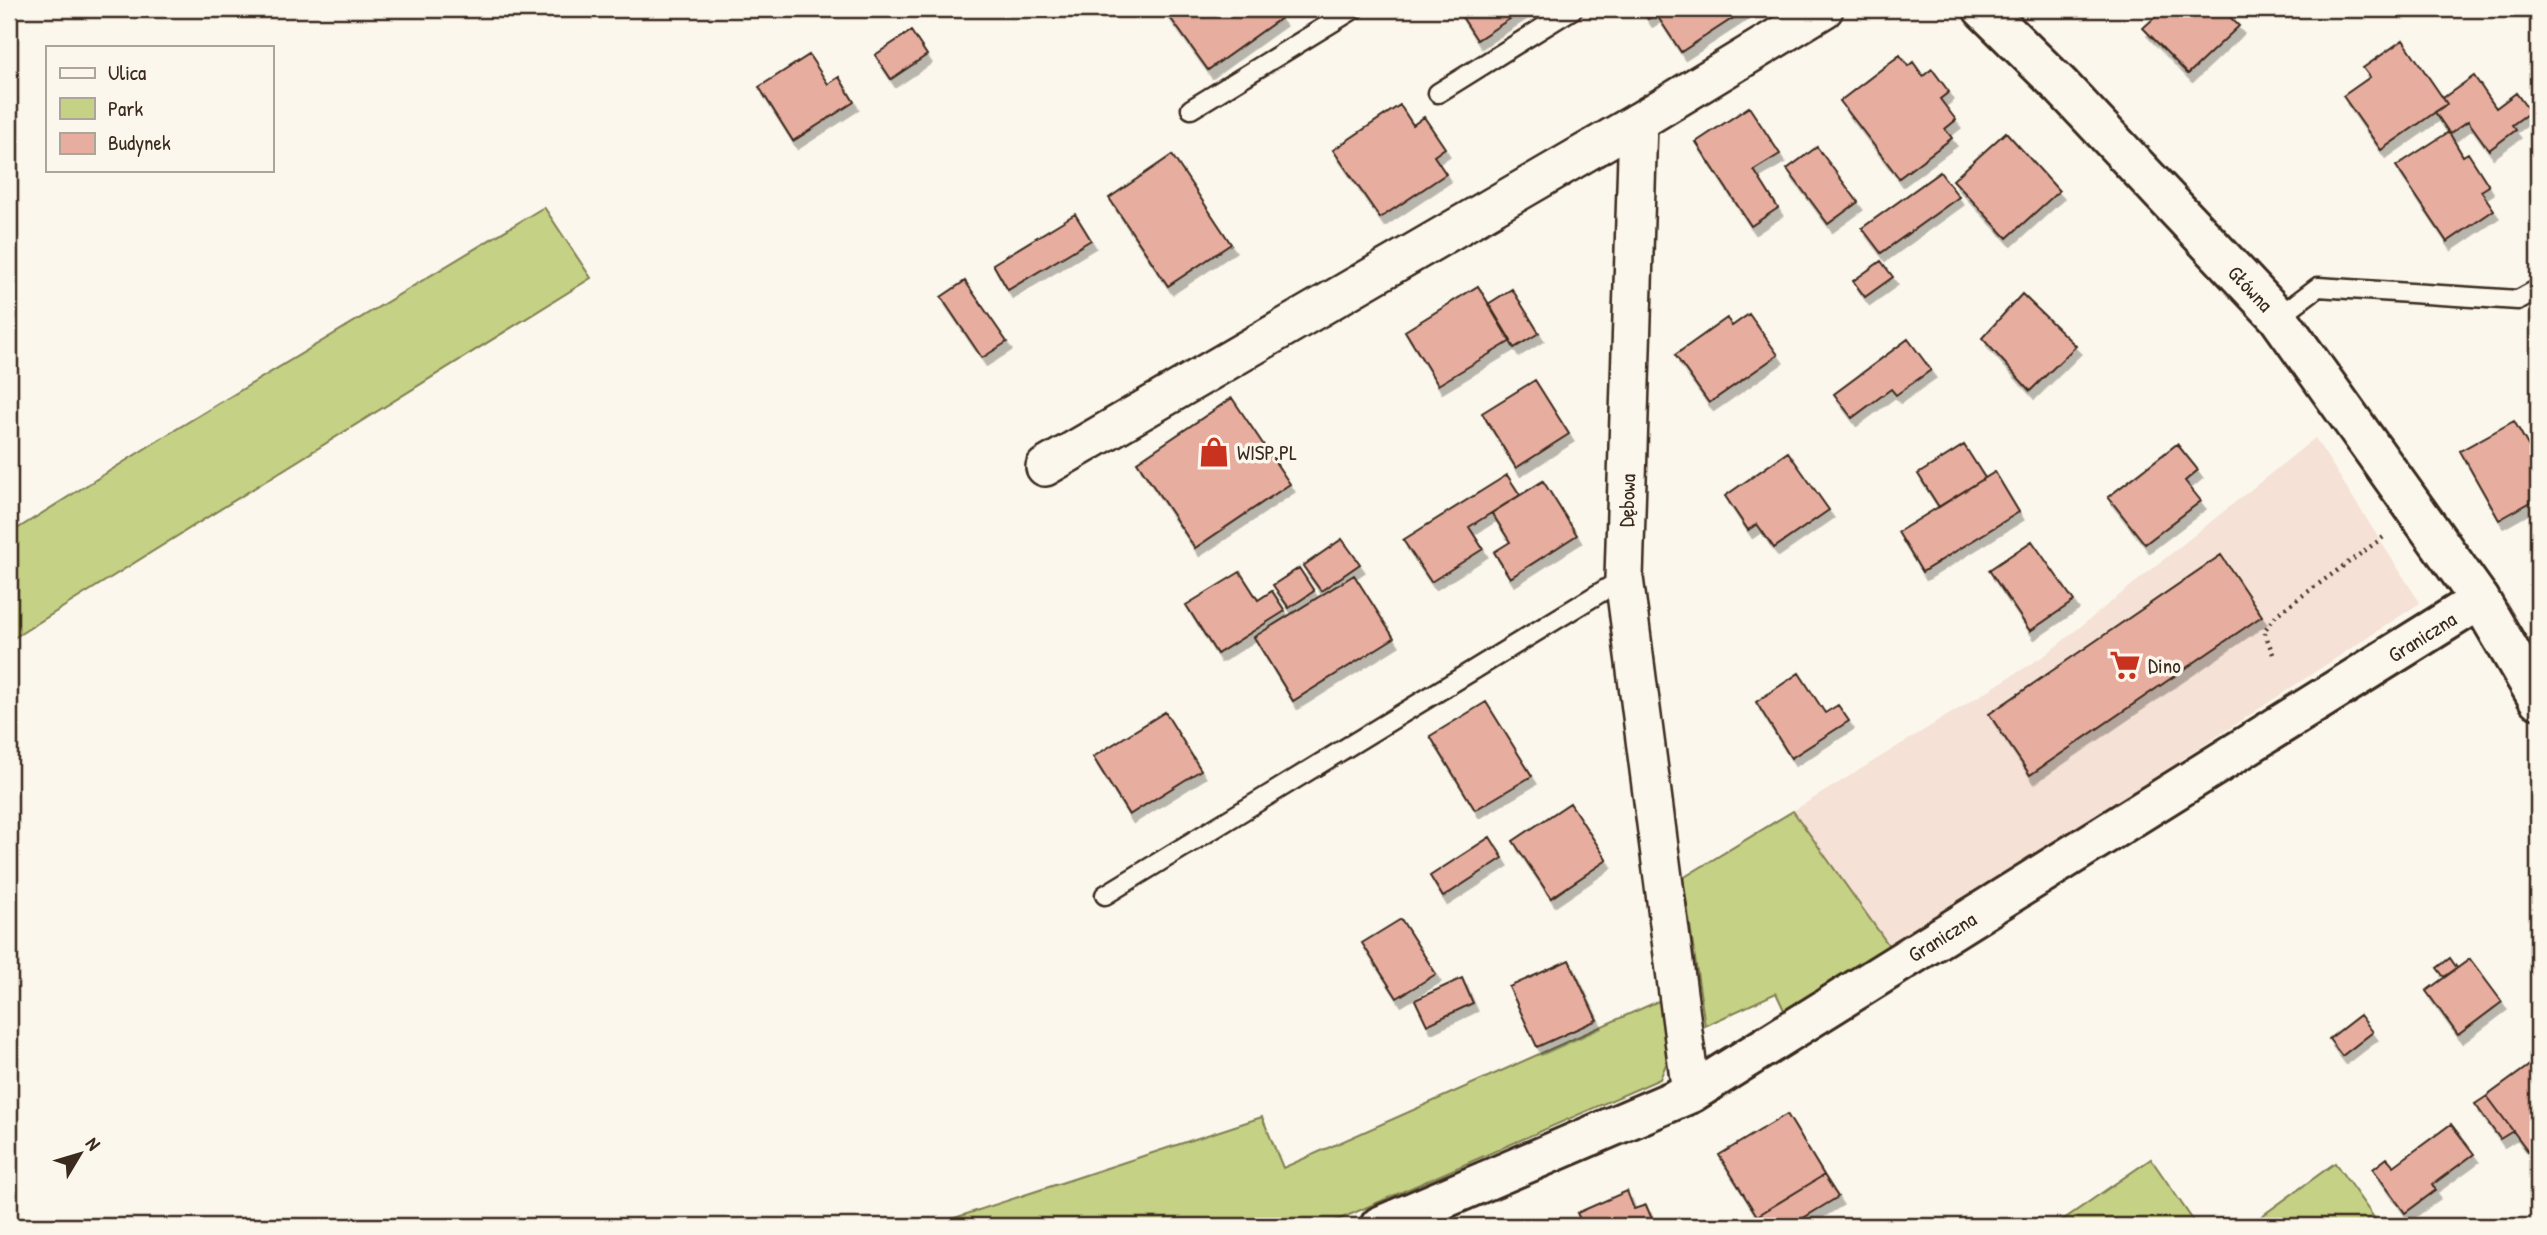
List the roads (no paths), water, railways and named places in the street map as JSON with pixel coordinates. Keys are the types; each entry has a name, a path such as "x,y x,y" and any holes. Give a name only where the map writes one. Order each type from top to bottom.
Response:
{"street":[{"path":"1045,467 1638,122 1824,9"},
{"name":"Główna","path":"1983,9 2062,87 2278,317 2480,600 2538,699"},
{"name":"Dębowa","path":"1638,122 1624,579 1691,1093"},
{"name":"Graniczna","path":"1380,1226 1691,1093 2480,600"}],"lane":[{"path":"1191,109 1354,9"},
{"path":"1438,93 1573,9"},
{"path":"2278,317 2318,287 2518,300 2538,289"},
{"path":"1105,895 1624,579"}],"place":[{"name":"WISP.PL","path":"1214,452"},
{"name":"Dino","path":"2125,665"}]}
